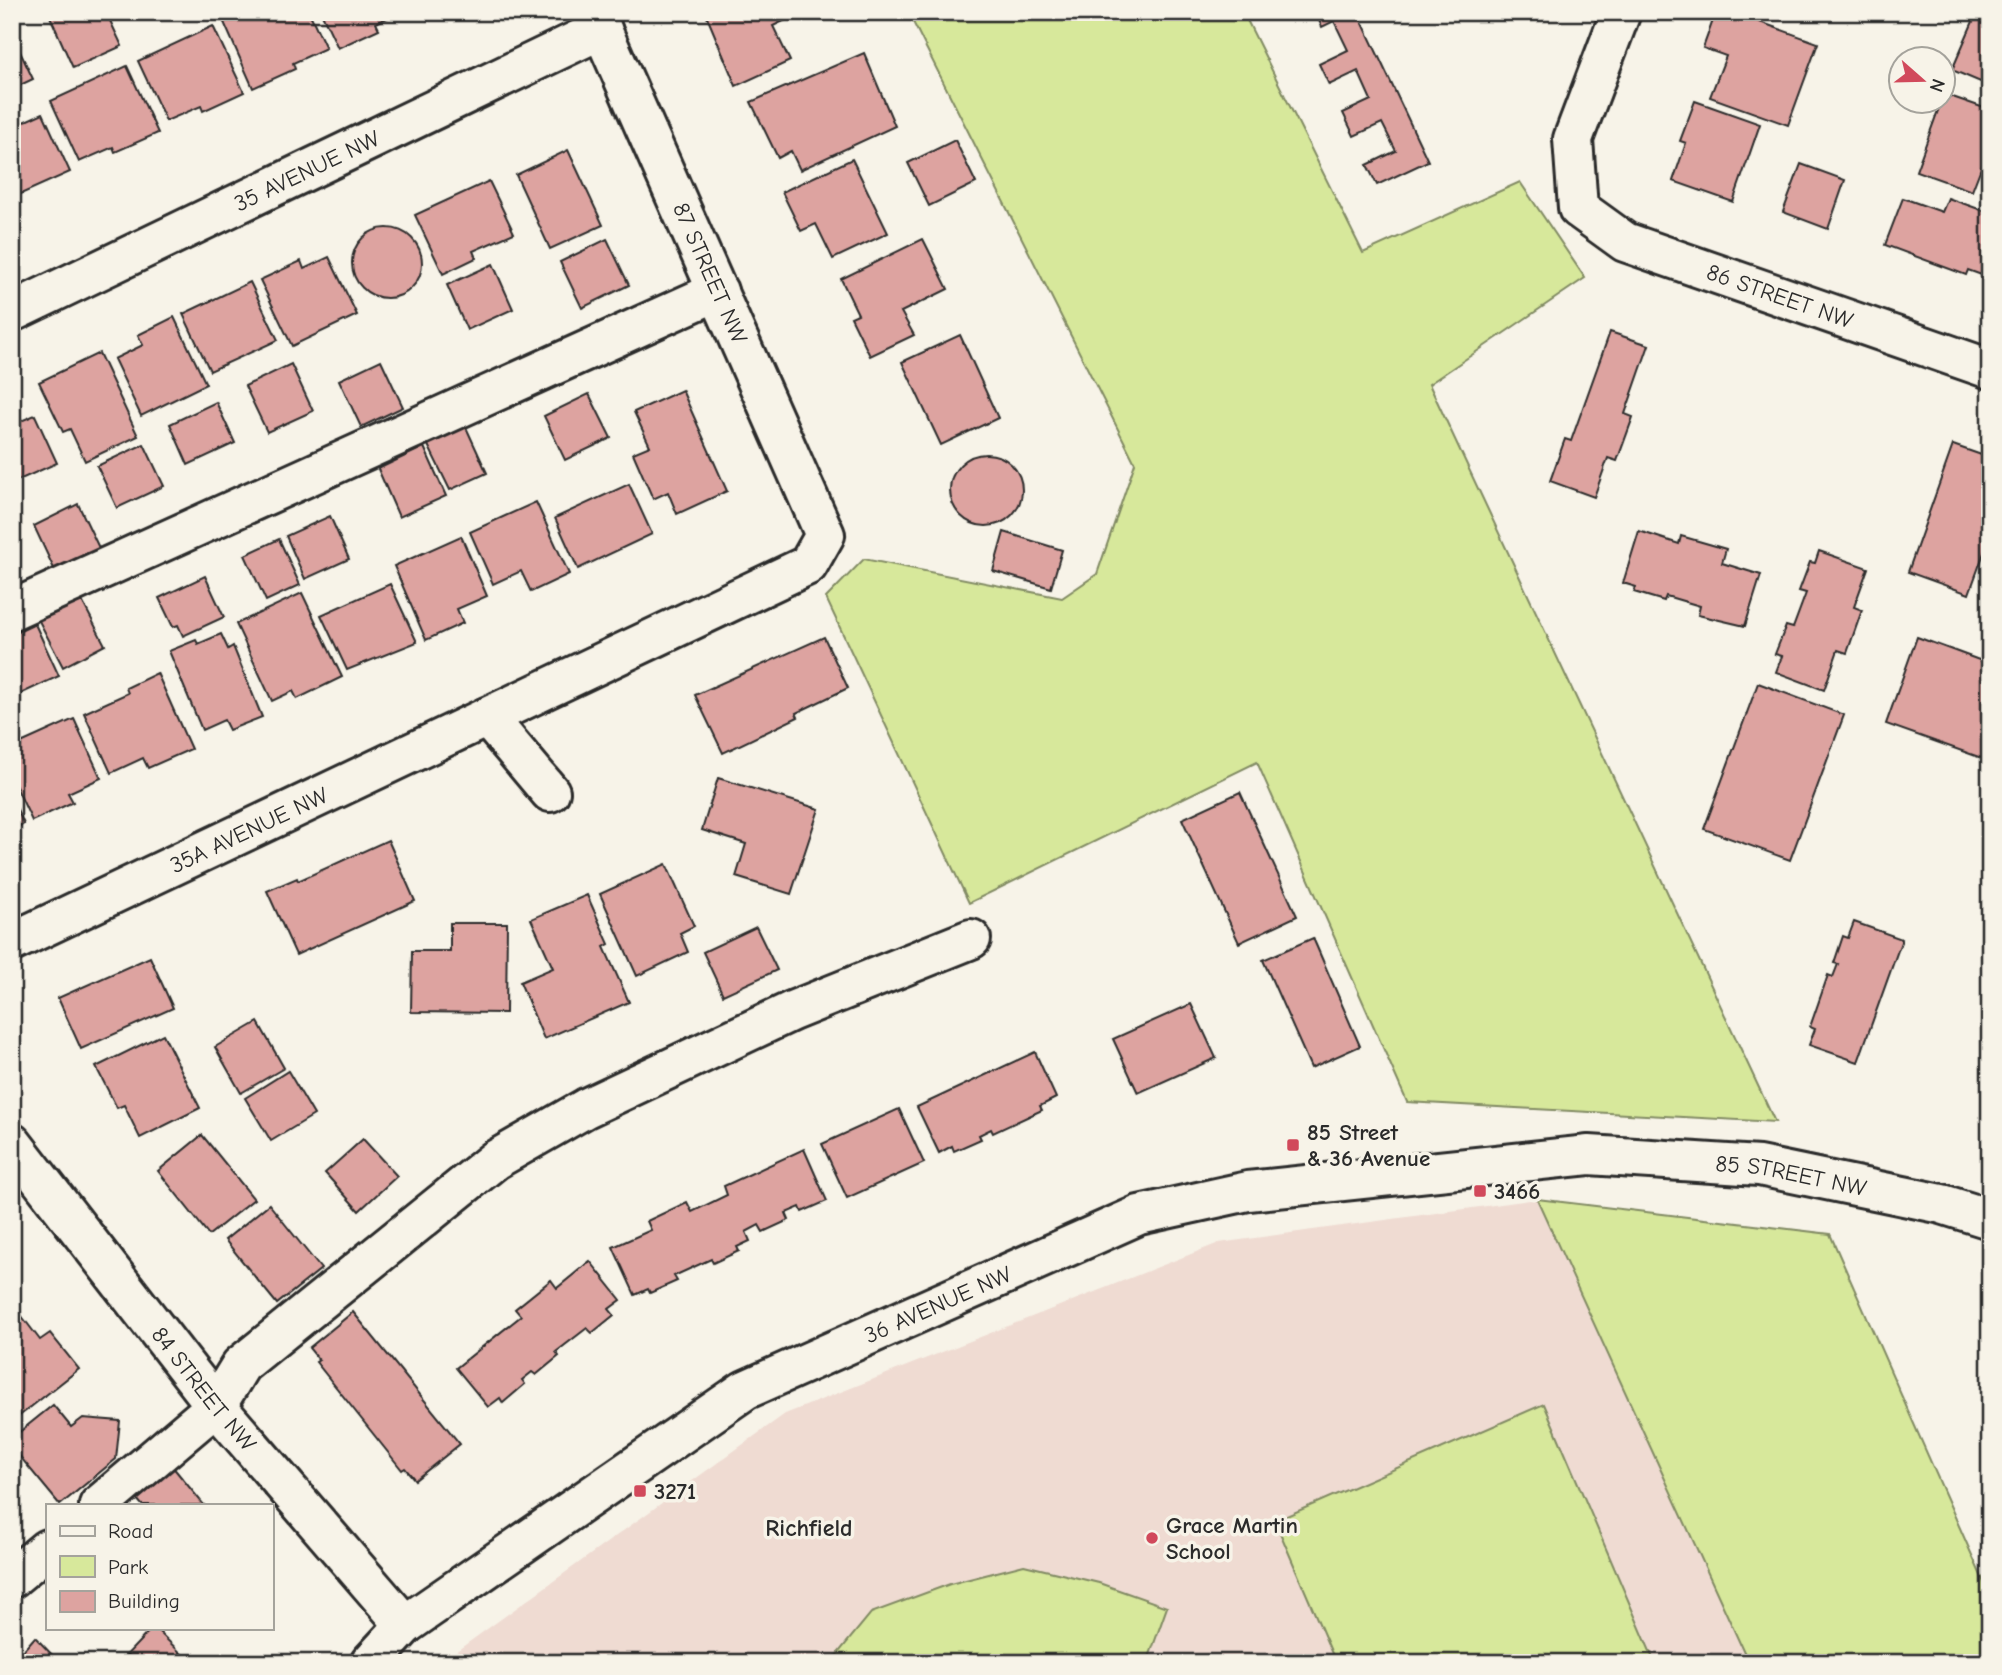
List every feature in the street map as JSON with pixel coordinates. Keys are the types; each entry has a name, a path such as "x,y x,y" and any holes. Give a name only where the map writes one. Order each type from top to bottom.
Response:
{"street":[{"name":"86 STREET NW","path":"1621,12 1573,139 1578,208 1625,242 1990,369"},
{"name":"87 STREET NW","path":"598,20 825,535"},
{"name":"35 AVENUE NW","path":"12,312 598,20"},
{"path":"12,610 718,291"},
{"name":"35A AVENUE NW","path":"12,942 808,565 825,535"},
{"path":"487,716 550,792"},
{"path":"100,1504 216,1406 241,1365 495,1160 586,1108 792,1011 971,939"},
{"name":"84 STREET NW","path":"12,1143 216,1406 405,1625"},
{"name":"85 STREET NW","path":"1589,1155 1759,1166 1942,1204 1990,1219"},
{"name":"36 AVENUE NW","path":"370,1663 405,1625 745,1390 1139,1215 1248,1191 1589,1155"},
{"path":"12,1578 46,1550"}],"shaded area":[{"name":"Grace Martin School","path":"1537,1199 1749,1663 440,1663 785,1414 1219,1243"}],"green space":[{"path":"908,12 1243,12 1363,253 1520,182 1585,278 1429,384 1775,1122 1407,1102 1257,762 969,903 826,598 864,559 1062,598 1097,574 1135,463"},
{"path":"1537,1199 1830,1234 1990,1596 1990,1663 1749,1663"},
{"path":"1544,1404 1655,1663 1336,1663 1275,1521"},
{"path":"1024,1565 1099,1583 1167,1607 1147,1663 830,1663 871,1613 950,1584"}],"building":[{"path":"106,12 122,46 73,68 49,14"},
{"path":"241,12 309,12 326,48 293,63 295,69 253,88 223,20"},
{"path":"321,12 400,12 376,23 379,29 338,48"},
{"path":"705,12 787,12 790,18 773,26 790,61 736,86"},
{"path":"1315,12 1365,12 1359,15 1428,161 1377,185 1367,165 1396,151 1382,123 1354,136 1343,113 1371,100 1358,71 1329,85 1319,64 1348,50 1334,21 1322,27"},
{"path":"1716,12 1732,12 1818,43 1788,125 1710,97 1726,56 1703,48"},
{"path":"1977,12 1990,12 1990,86 1956,72 1956,61"},
{"path":"213,26 244,92 203,111 201,106 166,121 138,61"},
{"path":"12,38 33,79 12,89"},
{"path":"864,53 895,126 800,170 791,151 778,158 751,102"},
{"path":"127,66 158,133 115,152 113,147 79,162 51,101"},
{"path":"1956,98 1990,110 1990,168 1982,165 1972,191 1916,171 1936,116 1956,116"},
{"path":"1695,101 1760,124 1733,202 1673,181 1686,143 1680,141"},
{"path":"43,113 70,172 12,198 12,127"},
{"path":"955,140 976,183 929,206 908,163"},
{"path":"568,150 603,225 550,249 516,175"},
{"path":"852,159 888,233 833,259 816,224 801,231 782,192"},
{"path":"1801,164 1845,180 1828,229 1783,212"},
{"path":"489,181 514,233 473,251 476,258 443,274 415,215"},
{"path":"1903,198 1942,212 1948,198 1990,213 1990,278 1968,270 1966,275 1885,245"},
{"path":"394,228 407,234 416,243 420,249 420,277 412,288 401,296 380,298 362,288 354,277 352,256 362,238 373,230"},
{"path":"607,239 629,285 582,308 560,262"},
{"path":"923,239 948,289 901,312 914,335 870,356 851,317 858,314 841,279"},
{"path":"329,257 357,315 292,346 260,280 301,261 304,269"},
{"path":"493,264 513,309 467,330 447,285"},
{"path":"250,282 278,340 210,371 183,314"},
{"path":"174,317 206,384 141,416 114,359 143,345 138,335"},
{"path":"1610,332 1649,345 1625,414 1633,417 1617,461 1608,458 1594,497 1550,481 1565,439 1571,441"},
{"path":"960,335 998,418 941,445 902,362"},
{"path":"99,353 138,436 85,461 70,429 63,432 39,382"},
{"path":"381,360 403,407 361,427 339,380"},
{"path":"291,364 313,411 267,432 245,386"},
{"path":"682,390 727,491 677,514 668,492 653,499 633,453 650,446 634,412"},
{"path":"589,394 611,438 565,460 544,416"},
{"path":"12,402 21,421 35,415 57,463 12,483"},
{"path":"216,402 235,443 188,465 170,424"},
{"path":"465,425 487,473 450,490 427,443"},
{"path":"144,444 164,486 117,508 97,466"},
{"path":"1953,445 1990,458 1990,536 1969,594 1908,572"},
{"path":"424,447 446,496 399,517 378,469"},
{"path":"986,454 1006,460 1016,470 1022,490 1016,510 1006,520 986,526 966,520 956,510 950,490 956,470 966,460"},
{"path":"629,484 652,534 578,569 555,518"},
{"path":"536,502 569,574 531,592 521,571 493,584 470,532"},
{"path":"78,504 100,550 55,571 34,526"},
{"path":"330,516 349,559 305,579 286,536"},
{"path":"1639,531 1679,544 1681,536 1726,549 1722,563 1761,575 1745,626 1698,615 1700,606 1666,596 1664,601 1634,592 1636,587 1623,583"},
{"path":"1004,532 1062,550 1051,588 993,571"},
{"path":"461,536 487,596 457,609 463,623 426,640 394,566"},
{"path":"279,539 300,585 266,601 245,555"},
{"path":"1819,551 1868,568 1854,607 1862,610 1847,653 1838,650 1824,690 1776,672 1782,656 1775,654 1786,626 1793,628 1806,593 1799,591 1810,562 1815,563"},
{"path":"205,576 224,617 183,636 178,625 173,627 159,598"},
{"path":"390,584 417,642 347,670 321,615"},
{"path":"302,593 342,677 297,699 293,691 272,701 236,624"},
{"path":"80,597 105,645 63,667 38,619"},
{"path":"35,624 59,676 14,697 12,635"},
{"path":"221,634 228,649 233,646 262,717 229,730 224,720 202,730 169,651 196,640 198,644"},
{"path":"824,637 848,688 796,713 798,717 723,753 695,695"},
{"path":"1917,637 1990,664 1990,761 1886,724"},
{"path":"157,673 191,749 148,768 143,758 111,773 84,713 128,693 126,688"},
{"path":"1758,683 1844,715 1790,860 1704,829"},
{"path":"74,719 101,778 68,793 73,802 32,821 12,778 12,747"},
{"path":"718,778 819,809 791,894 736,877 746,844 702,830"},
{"path":"1240,792 1297,916 1239,943 1182,819"},
{"path":"12,799 24,824 12,830"},
{"path":"388,840 415,901 296,955 267,891 297,878 298,881"},
{"path":"666,864 694,926 680,933 688,952 637,976 600,894"},
{"path":"587,895 609,944 604,947 629,1002 544,1039 520,982 553,968 531,919"},
{"path":"1854,922 1902,939 1858,1062 1809,1045 1815,1029 1810,1027 1828,975 1833,977 1838,964 1834,963 1843,936 1848,938"},
{"path":"450,923 507,923 506,1013 411,1012 412,951 450,951"},
{"path":"756,927 777,970 723,995 703,952"},
{"path":"1313,938 1360,1046 1311,1068 1263,960"},
{"path":"150,957 173,1008 81,1049 58,998"},
{"path":"1191,1004 1216,1058 1138,1093 1113,1039"},
{"path":"258,1022 284,1068 241,1093 215,1047"},
{"path":"163,1034 200,1108 140,1138 124,1105 117,1108 96,1067"},
{"path":"1035,1052 1056,1098 1040,1106 1042,1110 993,1133 991,1129 979,1135 981,1139 954,1151 952,1146 939,1153 917,1107"},
{"path":"288,1071 314,1115 271,1141 245,1098"},
{"path":"899,1109 924,1163 847,1198 822,1144"},
{"path":"202,1135 254,1199 209,1235 158,1171"},
{"path":"363,1139 397,1176 359,1211 325,1173"},
{"path":"804,1149 827,1201 802,1212 800,1207 786,1213 789,1220 763,1232 759,1225 746,1232 750,1241 737,1247 739,1251 713,1263 711,1259 674,1276 677,1281 650,1293 648,1289 635,1295 613,1247 651,1230 647,1221 687,1202 692,1212 727,1195 724,1186"},
{"path":"269,1204 321,1269 277,1304 225,1240"},
{"path":"590,1261 621,1300 609,1309 614,1315 592,1333 587,1328 556,1352 559,1356 536,1375 532,1372 522,1380 525,1384 503,1403 500,1398 488,1407 456,1368 521,1316 515,1309 551,1280 557,1288"},
{"path":"353,1312 460,1444 415,1480 405,1468 402,1470 316,1362 319,1360 309,1348"},
{"path":"21,1315 40,1340 50,1333 79,1369 13,1421 12,1322"},
{"path":"53,1405 71,1427 83,1418 120,1421 116,1459 61,1504 12,1447 12,1438"},
{"path":"172,1466 203,1504 141,1504 136,1498"},
{"path":"150,1630 157,1630 191,1663 119,1663"},
{"path":"35,1637 60,1663 12,1663"}],"place":[{"name":"85 Street & 36 Avenue","path":"1293,1145"},
{"name":"3466","path":"1480,1191"},
{"name":"3271","path":"640,1491"},
{"name":"Grace Martin School","path":"1152,1538"}],"district":[{"name":"Richfield","path":"809,1528"}]}
